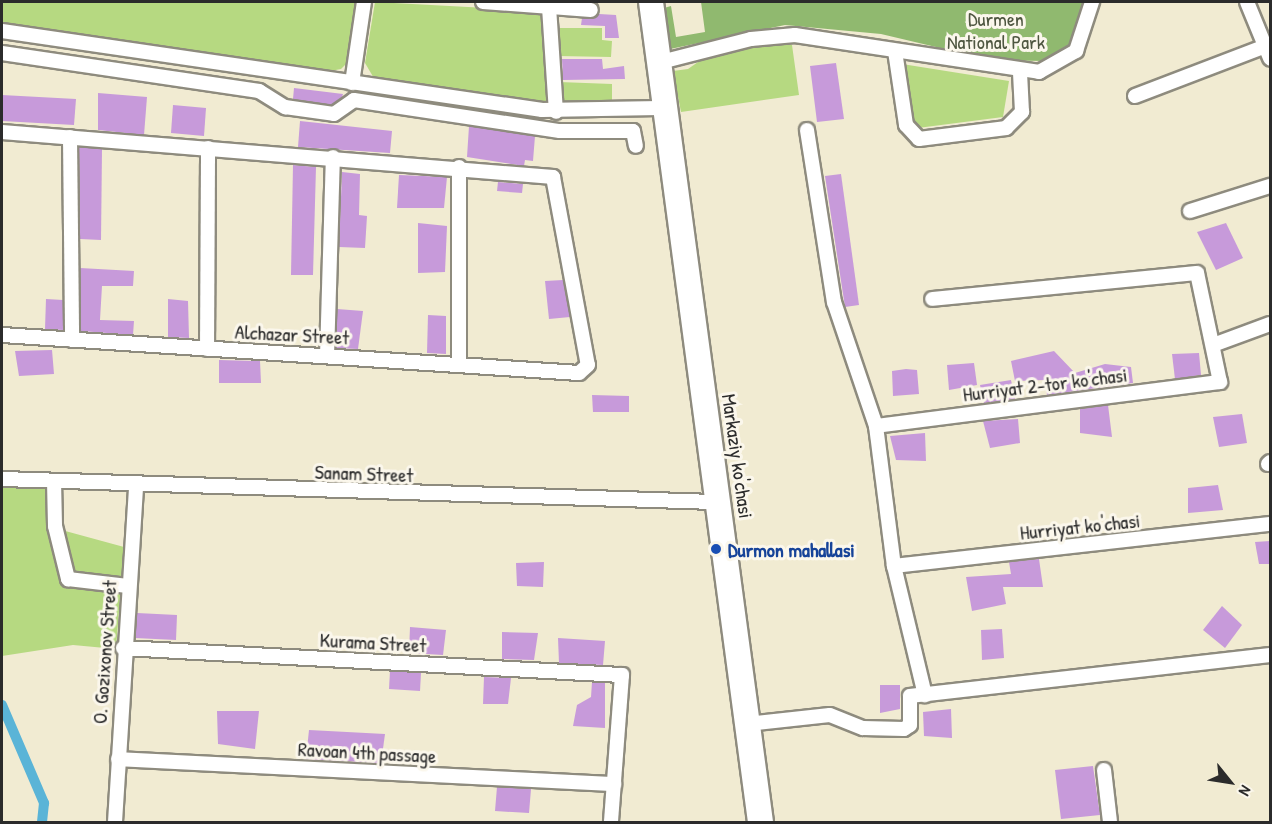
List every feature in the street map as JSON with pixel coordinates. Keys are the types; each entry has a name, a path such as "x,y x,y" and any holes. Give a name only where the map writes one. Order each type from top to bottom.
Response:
{"street":[{"path":"352,83 364,2"},
{"path":"483,2 591,10"},
{"path":"646,2 659,62 668,133"},
{"path":"657,2 660,108 668,133"},
{"path":"659,62 783,35 1020,72 1046,71 1071,56 1083,39 1092,2"},
{"path":"1135,96 1268,52 1247,2"},
{"path":"541,5 556,111"},
{"path":"2,31 556,111 660,108"},
{"path":"896,51 906,125 919,139 1006,128 1022,112 1020,72"},
{"path":"2,53 259,91 285,107 334,114 354,100 560,131 633,131 636,146"},
{"path":"807,130 834,302 876,426 894,566 926,695"},
{"path":"2,132 459,167 459,364"},
{"name":"Markaziy ko'chasi","path":"668,133 701,382 709,502 766,822"},
{"path":"70,137 72,340"},
{"path":"207,349 208,148"},
{"path":"327,356 333,157"},
{"name":"Alchazar Street","path":"2,335 579,373 587,369 587,354 553,177 459,167"},
{"path":"1190,211 1270,186"},
{"path":"932,299 1197,273 1213,345 1270,324"},
{"name":"Hurriyat 2-tor ko'chasi","path":"876,426 1220,382 1213,345"},
{"name":"Markaziy ko'chasi","path":"701,382 725,501 748,724 755,822"},
{"name":"Sanam Street","path":"2,479 136,485 725,501"},
{"path":"54,481 55,526 68,579 128,586"},
{"name":"O. Gozixonov Street","path":"115,822 123,648 136,485"},
{"name":"Hurriyat ko'chasi","path":"894,566 1270,524"},
{"name":"Kurama Street","path":"123,648 622,675 614,784"},
{"path":"748,724 830,715 863,728 904,729 910,725 910,696 1270,656"},
{"name":"Ravoan 4th passage","path":"118,759 614,784"},
{"path":"1104,770 1110,822"},
{"path":"611,822 614,784"}],"green space":[{"path":"2,2 359,2 351,59 341,69 325,72 2,24"},
{"path":"375,2 544,11 552,106 375,80 365,63"},
{"name":"Durmen National Park","path":"701,2 1083,2 1069,45 1045,61 991,60 881,34 785,25 670,49 664,8 671,6 676,37 705,32"},
{"path":"556,28 602,28 602,40 612,41 611,57 558,56"},
{"path":"776,44 792,45 799,95 681,112 673,71 688,69 711,53"},
{"path":"902,64 1009,81 1003,117 910,129"},
{"path":"559,82 612,84 612,105 560,108"},
{"path":"2,484 58,487 58,529 124,547 116,649 73,645 2,656"}],"building":[{"path":"599,14 616,15 619,38 605,38 605,26 581,25 582,18"},
{"path":"562,59 602,59 603,69 624,66 625,79 563,80"},
{"path":"836,63 844,119 817,122 810,66"},
{"path":"294,88 343,94 332,105 293,99"},
{"path":"98,93 147,97 144,135 98,130"},
{"path":"2,95 76,99 74,125 2,121"},
{"path":"173,105 206,108 204,136 171,133"},
{"path":"300,121 392,131 390,153 298,147"},
{"path":"469,126 535,136 533,161 525,160 524,166 467,157"},
{"path":"79,147 102,149 101,240 80,239"},
{"path":"293,165 316,167 313,275 291,275"},
{"path":"342,172 360,174 359,215 367,216 365,248 339,247"},
{"path":"841,174 859,305 845,307 825,176"},
{"path":"399,175 447,177 444,208 397,208"},
{"path":"498,182 523,184 522,193 497,191"},
{"path":"418,223 447,226 445,272 418,273"},
{"path":"1226,223 1243,258 1216,270 1197,232"},
{"path":"80,268 134,271 133,286 102,286 100,320 134,321 133,335 81,331"},
{"path":"563,280 570,317 549,319 545,281"},
{"path":"46,299 63,300 63,330 45,329"},
{"path":"168,299 188,301 189,338 168,337"},
{"path":"337,309 363,311 358,349 336,348"},
{"path":"428,315 446,316 446,354 427,353"},
{"path":"52,350 54,374 19,376 15,351"},
{"path":"1054,351 1075,373 1105,364 1131,367 1133,383 1047,395 1045,380 1015,381 1011,361"},
{"path":"1199,353 1201,375 1175,379 1172,354"},
{"path":"219,360 260,361 261,383 219,383"},
{"path":"974,363 977,385 949,390 947,365"},
{"path":"917,370 919,394 893,396 892,371"},
{"path":"1011,380 1015,399 984,403 980,385"},
{"path":"592,395 629,396 629,412 593,412"},
{"path":"1108,405 1112,437 1080,433 1080,409"},
{"path":"1242,414 1247,443 1219,447 1213,417"},
{"path":"1018,419 1020,443 990,448 983,421"},
{"path":"925,433 926,461 896,460 890,436"},
{"path":"1218,485 1223,510 1188,513 1188,488"},
{"path":"1270,541 1270,564 1259,564 1255,542"},
{"path":"1039,559 1043,587 1003,587 1006,604 972,611 966,577 1011,574 1009,562"},
{"path":"544,562 543,587 517,586 516,563"},
{"path":"1222,606 1242,625 1225,648 1203,630"},
{"path":"137,613 177,615 176,640 135,638"},
{"path":"410,627 446,630 443,655 409,653"},
{"path":"1002,629 1004,658 982,660 981,630"},
{"path":"502,632 538,633 534,660 502,659"},
{"path":"558,638 605,641 603,665 559,663"},
{"path":"390,671 421,673 420,691 389,689"},
{"path":"484,677 511,678 508,704 483,704"},
{"path":"592,682 605,683 605,728 573,726 577,705 591,697"},
{"path":"880,685 900,685 900,709 880,713"},
{"path":"951,709 952,738 924,736 923,712"},
{"path":"217,711 259,711 255,749 218,744"},
{"path":"309,730 385,734 381,763 306,759"},
{"path":"1093,766 1100,815 1061,819 1055,770"},
{"path":"497,787 531,789 529,813 495,811"}],"waterway":[{"path":"2,705 44,803 42,822"}],"place":[{"name":"Durmon mahallasi","path":"716,549"}]}
